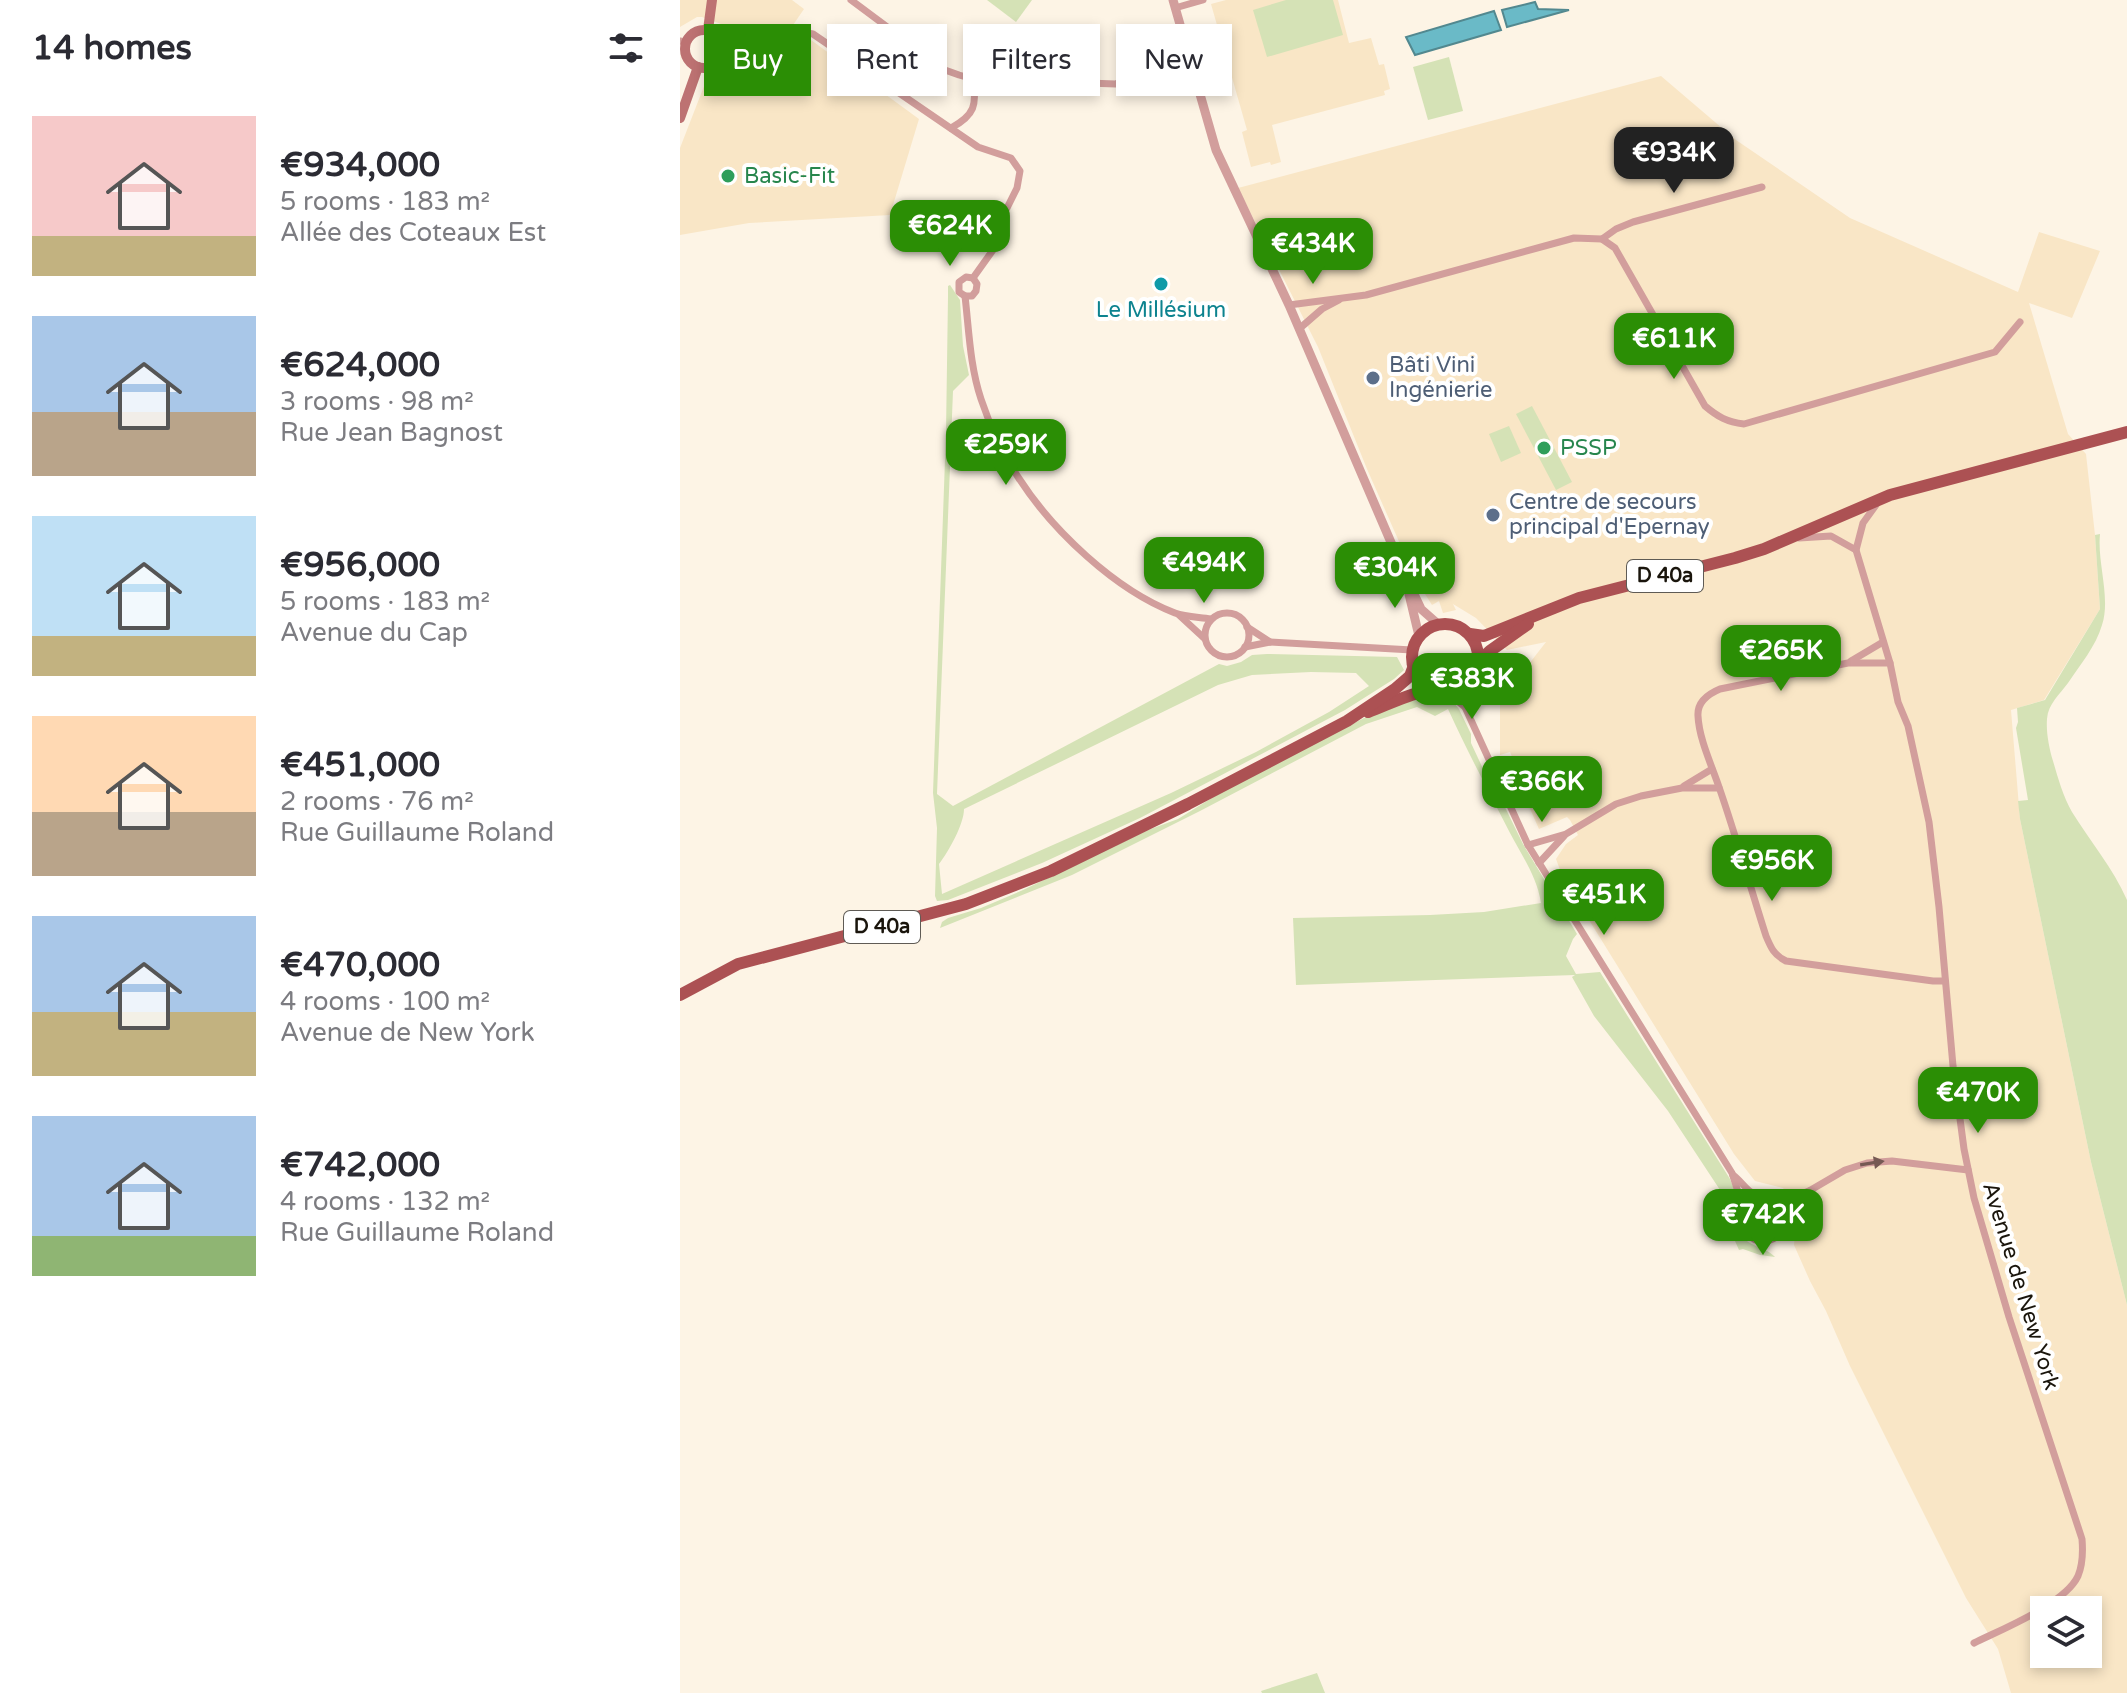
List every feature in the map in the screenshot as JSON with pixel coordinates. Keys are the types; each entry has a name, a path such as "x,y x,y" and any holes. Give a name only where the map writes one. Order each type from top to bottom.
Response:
{"main road":[{"path":"709,24 712,0"},
{"path":"704,31 693,33 683,41 686,56 692,64 704,68"},
{"path":"680,118 698,67"},
{"name":"D 40a","path":"1470,634 1484,636 1579,598 1735,558 1789,540 1882,498 1912,488 2127,432"},
{"name":"D 40a","path":"1477,663 1542,614"},
{"path":"1438,624 1454,625 1470,634 1478,652 1471,678 1455,688 1442,690 1421,681 1413,668 1412,650 1424,630 1438,624"},
{"name":"D 40a","path":"1347,721 1395,689 1410,676 1413,668"},
{"name":"D 40a","path":"680,995 738,964 955,908 1029,880 1115,840 1347,721 1411,696 1442,690"}],"street":[{"path":"851,0 945,70 963,76"},
{"path":"1179,24 1174,4 1203,0"},
{"path":"811,34 978,147 1011,158 1020,171 1017,188 1004,214 998,243 973,278"},
{"path":"951,128 973,110 976,96"},
{"path":"1200,96 1216,150 1289,305 1405,575 1421,609 1438,624"},
{"path":"1602,239 1633,222 1762,187"},
{"path":"1289,305 1366,295 1574,238 1602,239 1615,248 1705,406 1718,417 1744,424 1995,352 2020,322"},
{"path":"966,277 973,278 977,284 972,296 959,292 959,282 966,277"},
{"path":"965,296 970,351 981,399 1017,476 1043,511 1114,578 1177,614 1205,639 1212,652 1226,657 1245,647 1270,642 1412,650"},
{"path":"1299,329 1322,309 1341,299"},
{"path":"1789,540 1831,536 1856,550 1863,523 1882,498"},
{"name":"Avenue de New York","path":"1856,550 1890,663 1898,702 1908,726 1929,822 1953,1066 1974,1198 2081,1532 2083,1548 2074,1584 2058,1599 1974,1643"},
{"path":"1405,575 1419,636"},
{"path":"1177,614 1211,619 1231,613 1270,642"},
{"path":"1205,639 1211,619"},
{"path":"1245,647 1247,627"},
{"path":"1848,663 1883,642"},
{"path":"1890,663 1848,663 1720,689 1701,703 1698,716 1766,936 1778,957 1786,961 1945,981"},
{"path":"1465,707 1471,678"},
{"path":"1442,690 1465,707 1528,845 1732,1173 1747,1189 1781,1209 1783,1228 1773,1239 1753,1239 1747,1234 1732,1173"},
{"path":"1682,788 1712,769"},
{"path":"1528,845 1566,834 1616,804 1641,796 1682,788 1719,788"},
{"path":"1539,863 1566,834"},
{"path":"1743,1214 1749,1205 1766,1200 1784,1200 1809,1191 1845,1170 1867,1163 1892,1161 1968,1170"},
{"path":"1784,1216 1809,1191"}],"shaded area":[{"path":"680,0 792,0 804,9 794,24 721,24 697,17 680,27"},
{"path":"1226,0 1338,0 1349,43 1371,38 1379,65 1384,64 1390,89 1384,91 1385,95 1272,125 1281,162 1251,167 1242,132 1247,130 1232,78 1232,24 1217,24 1211,4"},
{"path":"811,40 827,52 827,96 888,96 919,119 890,215 749,223 680,235 680,148 704,86 704,96 811,96"},
{"path":"1661,76 1736,140 1850,218 2018,292 2039,232 2100,251 2072,318 2029,303 2068,434 2086,454 2100,609 2044,700 2011,710 2020,819 2091,1162 2127,1305 2127,1693 2011,1693 1998,1649 1966,1598 1850,1366 1794,1245 1796,1225 1802,1215 1783,1188 1755,1181 1734,1154 1563,878 1556,859 1566,844 1578,835 1570,820 1567,817 1539,829 1515,775 1510,752 1500,755 1500,701 1546,642 1507,650 1476,618 1453,604 1456,610 1443,613 1439,601 1432,605 1416,580 1318,347 1238,188"}],"green space":[{"path":"987,0 1032,0 1016,22"},
{"path":"1286,0 1333,0 1343,35 1267,57 1253,10"},
{"path":"1449,57 1463,111 1428,120 1413,67"},
{"path":"948,286 960,300 963,346 969,375 953,391 937,794 953,806 1219,664 1227,666 1252,655 1397,657 1404,670 1345,710 1140,818 1042,863 948,900 937,901 937,828 933,793","holes":["1356,673 1369,686 1256,752 942,894 939,864 962,822 964,809 1218,685 1252,675"]},
{"name":"PSSP","path":"1532,406 1572,482 1556,490 1516,414"},
{"path":"1509,426 1521,453 1501,462 1489,434"},
{"path":"2100,534 2105,592 2102,625 2087,655 2052,704 2047,729 2052,756 2069,806 2127,900 2127,1305 2091,1162 2018,801 2028,800 2016,728 2017,708 2045,700 2100,609 2095,535"},
{"path":"1429,693 1449,697 1459,709 1492,788 1499,795 1523,844 1577,934 1566,956 1576,974 1600,972 1730,1179 1738,1201 1739,1232 1749,1243 1775,1257 1739,1250 1731,1232 1722,1193 1668,1111 1594,1016 1572,977 1575,975 1296,985 1293,918 1484,912 1541,903 1528,867 1448,709 1435,716 1417,707 1366,724 1072,875 940,928 948,918 1023,890 1148,830 1178,819 1223,791 1364,718"},
{"path":"1317,1673 1325,1693 1261,1691"}],"water":[{"path":"1535,2 1538,9 1569,10 1507,27 1502,10"},
{"path":"1494,11 1501,30 1415,55 1406,37"}],"place":[{"name":"Basic-Fit","path":"728,176"},
{"name":"Le Millésium","path":"1161,284"},
{"name":"Bâti Vini Ingénierie","path":"1373,378"},
{"name":"PSSP","path":"1544,448"},
{"name":"Centre de secours principal d'Epernay","path":"1493,515"}]}
